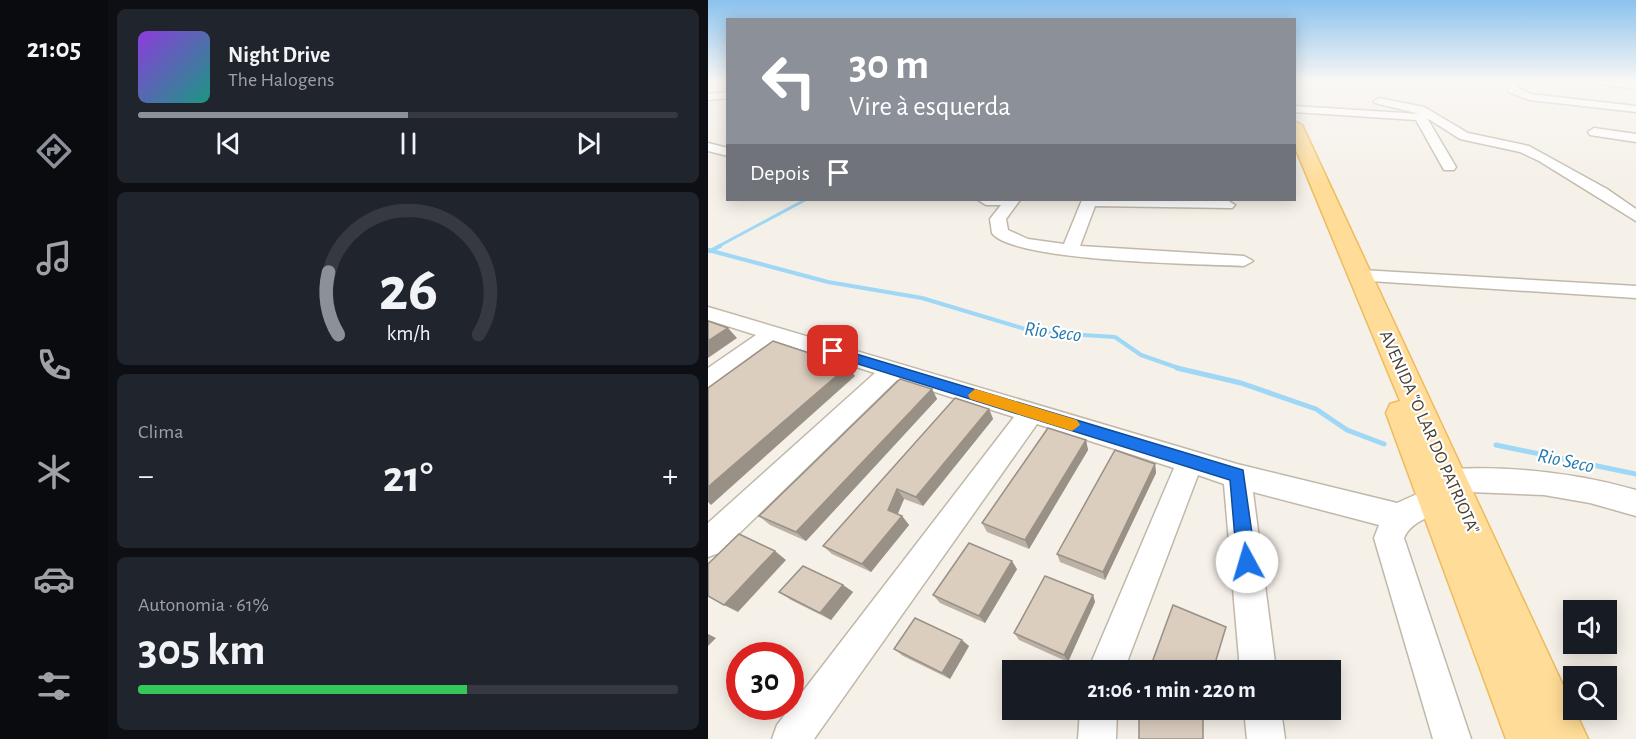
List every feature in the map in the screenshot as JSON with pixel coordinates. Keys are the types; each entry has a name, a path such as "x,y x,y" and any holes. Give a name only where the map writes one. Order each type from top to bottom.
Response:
{"main road":[{"name":"AVENIDA \"O LAR DO PATRIOTA\"","path":"1296,130 1361,276 1417,428 1430,485 1530,739"},
{"name":"AVENIDA \"O LAR DO PATRIOTA\"","path":"1296,148 1417,428"},
{"name":"AVENIDA \"O LAR DO PATRIOTA\"","path":"1430,485 1564,739"}],"street":[{"path":"1304,115 1423,121"},
{"path":"1412,115 1423,121 1449,167"},
{"path":"1428,115 1464,136 1524,149 1544,158 1602,192 1636,216"},
{"path":"1593,132 1636,138"},
{"path":"708,147 726,152"},
{"path":"1012,201 998,219 1000,233 1024,244 1070,250 1244,261"},
{"path":"1070,250 1089,201"},
{"path":"1117,201 1227,205"},
{"path":"1361,276 1636,292"},
{"path":"708,313 1237,476 1430,485 1488,478 1527,480 1613,496 1636,503"},
{"path":"708,380 774,333"},
{"path":"708,543 893,370"},
{"path":"791,739 1032,412"},
{"path":"1110,660 1190,461"},
{"path":"1237,476 1257,660"},
{"path":"1430,485 1392,526 1389,538 1452,739"},
{"path":"1097,739 1099,720"},
{"path":"1264,720 1266,739"}],"building":[{"path":"708,321 728,328 708,341"},
{"path":"773,341 848,366 708,487 708,388"},
{"path":"900,379 932,389 796,532 759,516"},
{"path":"955,398 989,409 916,497 897,489 888,510 902,516 862,564 823,546"},
{"path":"1048,428 1086,440 1025,540 982,523"},
{"path":"1115,450 1155,464 1103,572 1057,554"},
{"path":"739,534 775,551 724,605 708,596 708,564"},
{"path":"969,543 1012,561 979,616 933,595"},
{"path":"803,566 843,585 820,613 779,592"},
{"path":"1045,576 1093,595 1064,655 1014,633"},
{"path":"1173,605 1226,627 1216,660 1153,660"},
{"path":"915,618 962,640 942,673 894,649"},
{"path":"1139,720 1203,720 1203,739 1139,739"}],"waterway":[{"path":"717,247 803,201"},
{"name":"Rio Seco","path":"711,251 720,246"},
{"name":"Rio Seco","path":"711,251 828,282 922,298 1035,332 1115,337 1141,355 1181,369"},
{"name":"Rio Seco","path":"1181,369 1241,383 1316,409 1347,430 1384,444"},
{"name":"Rio Seco","path":"1496,445 1636,474"}],"slow traffic":[{"path":"975,395 1072,425"}],"route":[{"path":"833,351 1237,476 1247,562"}]}
